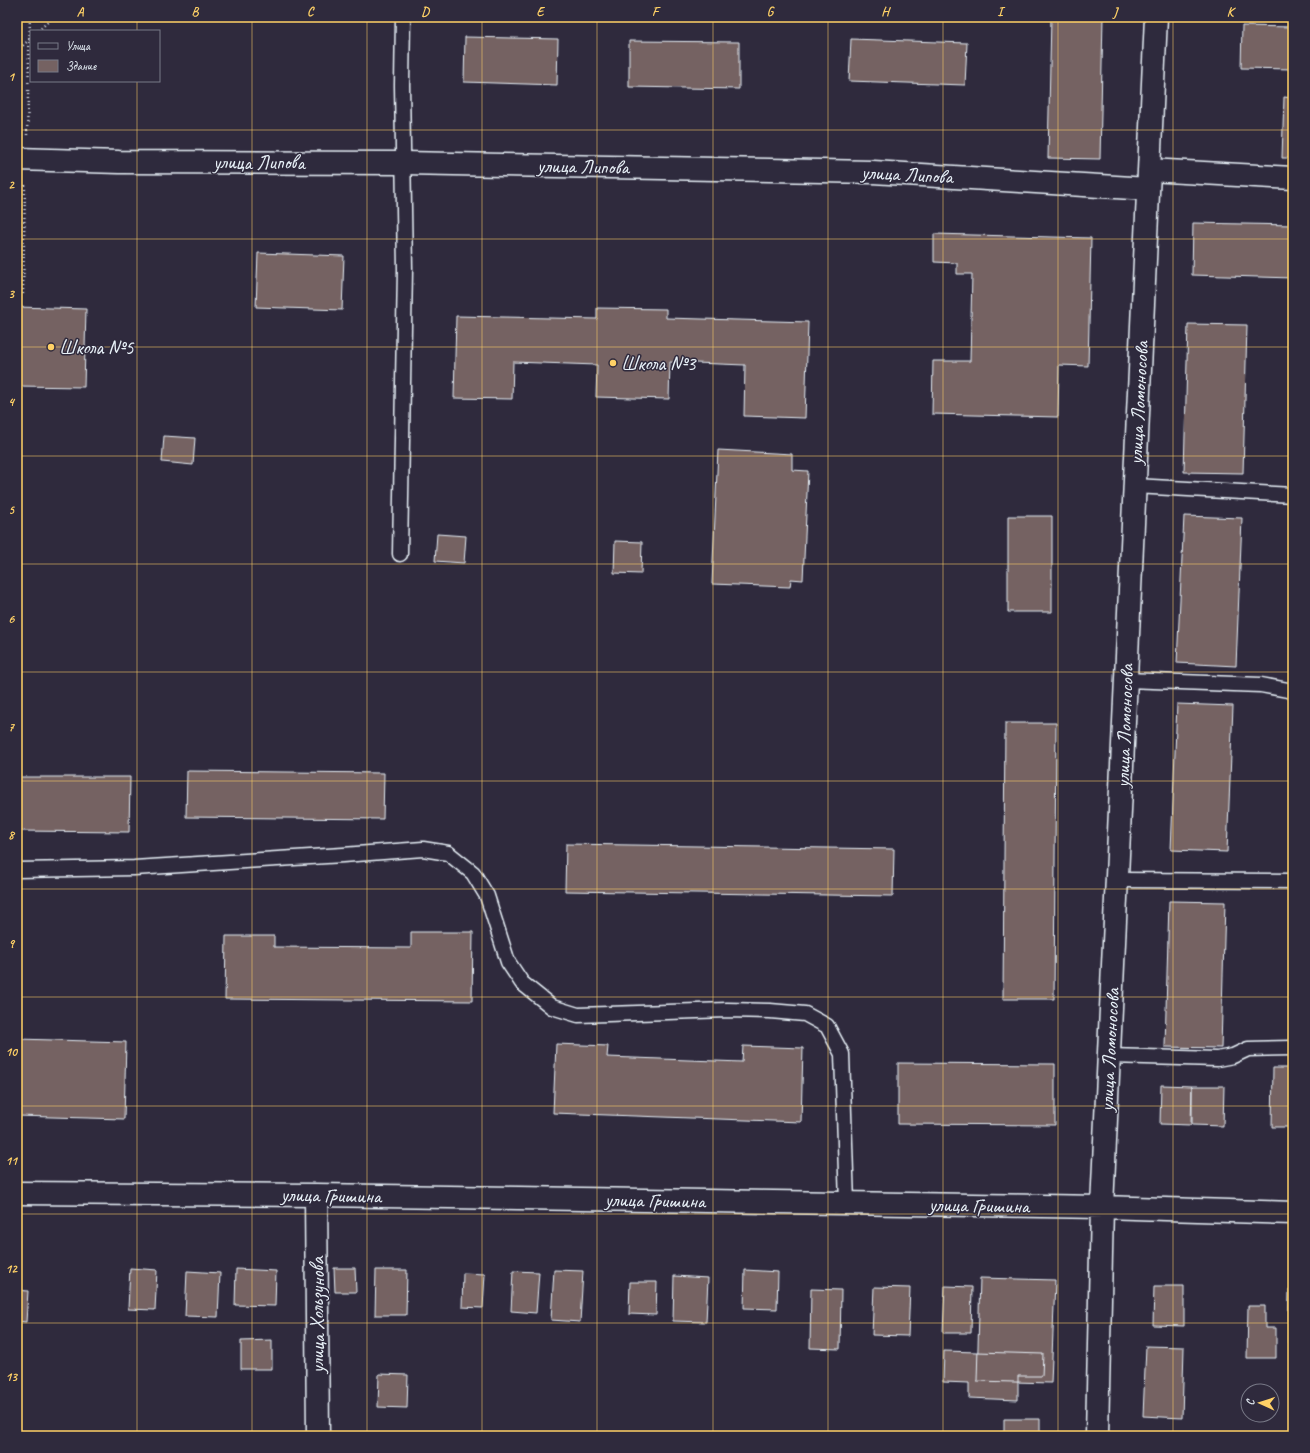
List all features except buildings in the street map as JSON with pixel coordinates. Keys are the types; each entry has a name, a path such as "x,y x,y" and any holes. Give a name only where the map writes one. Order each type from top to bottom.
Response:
{"street":[{"name":"улица Ломоносова","path":"1098,1436 1102,1207 1156,17"},
{"name":"улица Липова","path":"17,159 119,162 404,163 873,172 1148,180 1293,178"},
{"name":"улица Гришина","path":"17,1192 316,1194 1102,1207 1293,1213"},
{"name":"улица Хользунова","path":"316,1194 318,1436"}],"lane":[{"path":"400,554 405,269 402,85 403,17"},
{"path":"1134,486 1293,495"},
{"path":"1126,680 1261,685 1293,691"},
{"path":"17,870 134,868 343,856 422,849 448,853 473,873 487,896 508,962 522,983 552,1007 578,1015 727,1010 770,1011 805,1014 828,1026 842,1054 847,1203"},
{"path":"1117,880 1293,881"},
{"path":"1109,1056 1217,1059 1233,1056 1248,1049 1293,1048"}],"path":[{"path":"39,30 53,17"},
{"path":"17,51 30,39"}],"place":[{"name":"Школа №5","path":"51,347"},
{"name":"Школа №3","path":"613,363"}]}
